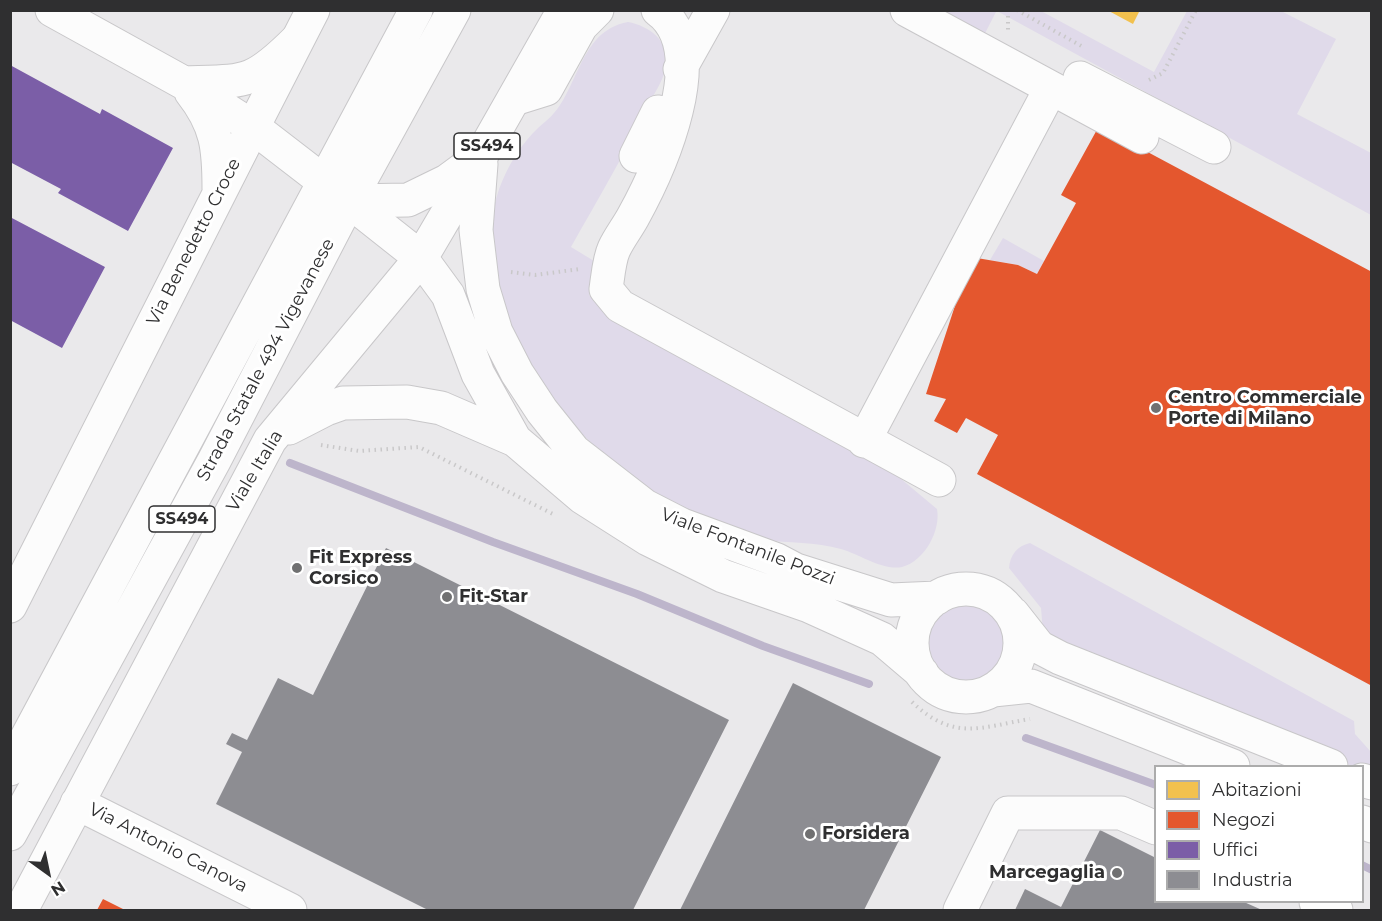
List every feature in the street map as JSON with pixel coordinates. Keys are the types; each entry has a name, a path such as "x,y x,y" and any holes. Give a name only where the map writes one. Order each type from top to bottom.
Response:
{"street":[{"path":"52,10 184,83 253,127 421,258 448,295 478,374 515,440"},
{"name":"SS494","path":"323,181 416,10"},
{"name":"SS494","path":"453,10 349,201 408,200 447,182 481,156 564,10"},
{"path":"514,99 546,89 581,26 597,10"},
{"path":"658,10 674,26 681,39 680,92 672,125 643,198 613,250 606,289 620,306 939,480"},
{"path":"636,156 713,10"},
{"path":"907,10 1035,56 1214,147"},
{"path":"184,83 246,80 272,65 306,24"},
{"name":"Via Benedetto Croce","path":"10,606 306,24"},
{"path":"1000,44 1051,88 1142,137"},
{"path":"184,83 205,109 213,129 218,152 219,193"},
{"path":"864,441 1051,88"},
{"name":"Viale Italia","path":"21,910 99,766 241,489 270,440 421,258 481,156"},
{"name":"Viale Fontanile Pozzi","path":"481,156 476,230 483,289 496,332 536,402 574,451 645,506 682,525 777,560 796,570 891,600 937,598 952,591 978,590 1001,601 1039,647 1060,658 1328,765"},
{"name":"Strada Statale 494 Vigevanese","path":"10,769 323,181"},
{"name":"Strada Statale 494 Vigevanese","path":"10,834 214,461 349,201"},
{"path":"270,440 326,409 343,403 370,401 423,404 441,408 515,440"},
{"name":"Viale Fontanile Pozzi","path":"515,440 582,497 648,539 723,576 809,606 882,639 932,685 946,693 970,696 993,690 1031,686 1230,765"},
{"path":"921,673 913,649 915,624 924,609 937,598"},
{"path":"993,690 1007,679 1017,664 1020,647 1019,630 1012,614"},
{"name":"Via Antonio Canova","path":"77,803 290,910"},
{"path":"960,910 1008,813 1121,813 1154,828"},
{"path":"1318,903 1336,910"}],"path":[{"path":"1000,44 1008,10"},
{"path":"1017,10 1087,49"},
{"path":"1146,82 1163,73 1196,10"},
{"path":"504,272 535,275 611,263"}],"shaded area":[{"path":"997,10 980,43 920,11"},
{"path":"997,11 1041,11 1154,72 1187,11 1281,11 1336,39 1297,114 1371,153 1371,215"},
{"path":"628,22 650,31 661,41 666,55 665,69 660,84 612,175 571,247 594,261 589,295 864,448 937,509 938,517 930,544 910,564 895,568 887,567 848,551 831,547 751,538 669,502 625,473 588,440 556,403 528,362 512,327 491,261 490,234 496,198 511,163 533,134 557,110 588,50 611,28"},
{"path":"1003,238 1044,261 1037,274 1018,265 990,260"},
{"path":"1030,543 1354,721 1355,734 1371,752 1371,775 1364,765 1350,765 1136,672 1096,660 1043,632 1041,608 1009,568 1011,559 1021,546"},
{"path":"967,605 981,608 994,616 1002,629 1005,643 1002,657 994,670 981,678 967,681 953,678 940,670 932,657 929,643 932,629 940,616 953,608"}],"building: Abitazioni":[{"path":"1107,10 1140,10 1133,24"}],"building: Negozi":[{"name":"Centro Commerciale Porte di Milano","path":"1099,126 1372,272 1372,686 977,474 998,435 966,418 957,433 934,421 946,399 926,394 971,257 1018,265 1037,274 1076,203 1061,195"},
{"path":"103,899 125,910 97,910"}],"building: Uffici":[{"path":"10,65 100,114 102,109 173,148 128,231 58,193 61,189 10,162"},
{"path":"10,217 105,267 62,348 10,320"}],"building: Industria":[{"path":"386,548 729,720 633,910 428,910 216,804 242,752 226,744 232,733 247,740 278,678 313,695"},
{"name":"Forsidera","path":"793,683 941,757 864,910 680,910"},
{"name":"Marcegaglia","path":"1100,830 1154,857 1154,903 1246,903 1262,910 1015,910 1025,889 1061,907"}],"waterway":[{"path":"290,463 493,542 637,594 763,646 869,684"},
{"path":"1026,738 1154,784"},
{"path":"1364,866 1372,870"}],"place":[{"name":"Centro Commerciale Porte di Milano","path":"1156,408"},
{"name":"Fit Express Corsico","path":"297,568"},
{"name":"Fit-Star","path":"447,597"},
{"name":"Forsidera","path":"810,834"},
{"name":"Marcegaglia","path":"1117,873"}]}
